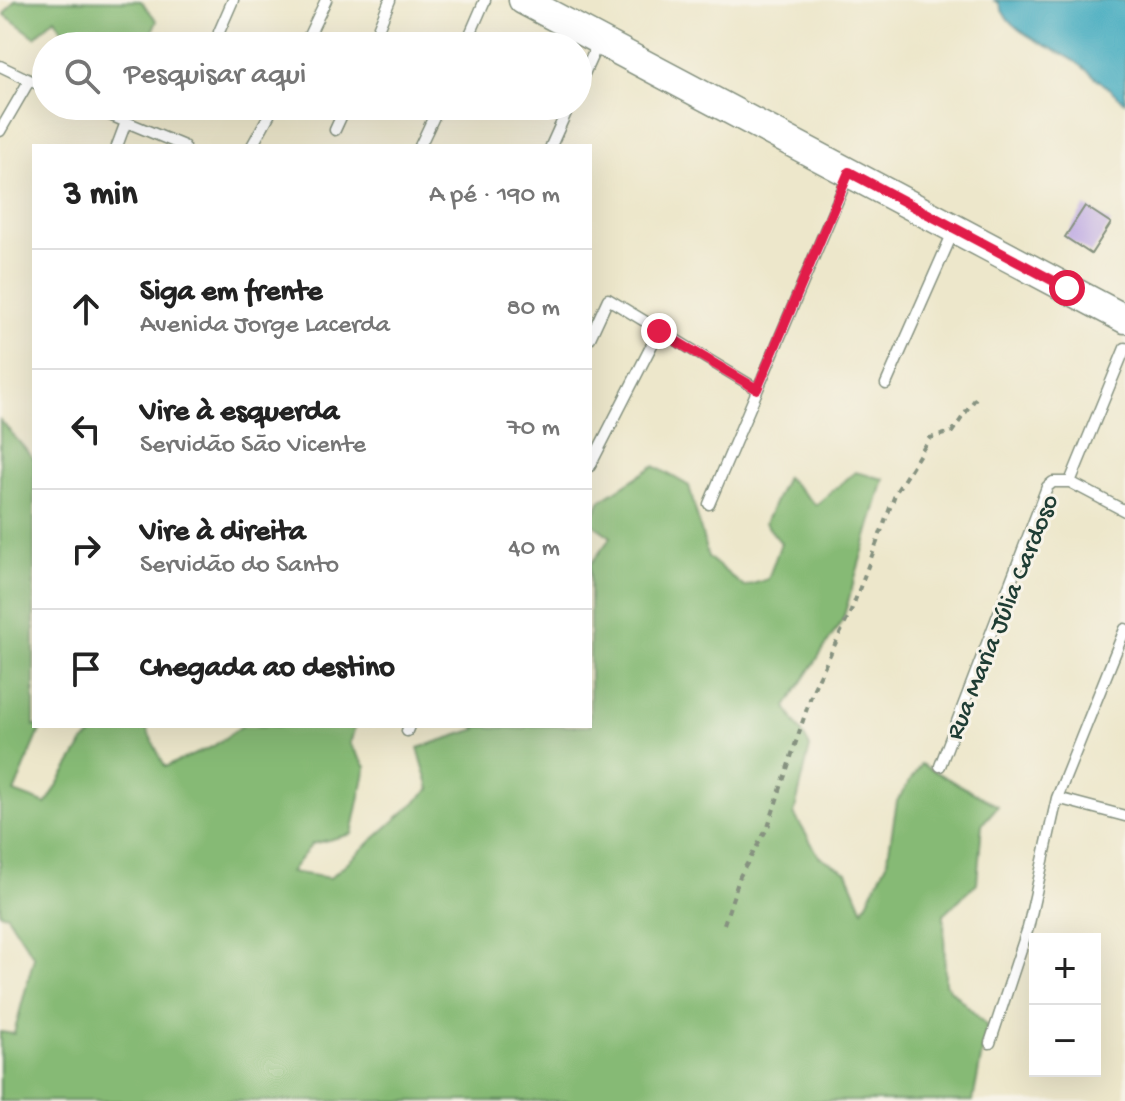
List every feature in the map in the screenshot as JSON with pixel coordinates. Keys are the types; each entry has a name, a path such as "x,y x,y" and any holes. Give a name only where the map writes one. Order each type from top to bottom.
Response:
{"main road":[{"path":"523,0 585,32"},
{"path":"592,36 1125,319"}],"lane":[{"path":"219,32 233,0"},
{"path":"311,32 326,0"},
{"path":"377,32 390,0"},
{"path":"471,32 485,0"},
{"path":"592,57 600,40"},
{"path":"0,66 32,82"},
{"path":"0,131 29,81"},
{"path":"121,120 179,144"},
{"path":"253,144 266,120"},
{"path":"335,130 340,120"},
{"path":"421,144 432,120"},
{"path":"552,144 563,120"},
{"path":"118,144 126,122"},
{"path":"709,504 849,172"},
{"path":"886,384 955,228"},
{"path":"592,334 608,299 757,389"},
{"path":"592,462 659,331"},
{"path":"1125,348 1070,482 1125,511"},
{"name":"Rua Maria Júlia Cardoso","path":"940,766 1047,487 1053,482 1070,482"},
{"path":"990,1043 1024,943 1057,798 1125,629"},
{"path":"1057,798 1125,816"}],"path":[{"path":"724,924 740,876 768,827 813,690 851,611 896,492 930,438 952,432 978,395"}],"green space":[{"path":"15,0 141,1 157,21 152,32 64,32 55,18 40,32 32,32 32,35 4,14"},
{"path":"0,420 32,457 32,728 41,728 14,792 46,804 84,742 100,728 146,728 165,767 212,747 239,728 354,728 350,744 366,767 352,834 312,844 290,872 330,878 430,789 418,748 476,728 592,728 592,562 611,537 592,523 592,518 601,500 654,466 689,486 708,557 744,587 768,579 781,543 765,523 786,477 816,505 855,472 884,479 843,619 786,707 810,747 794,814 819,856 847,872 863,910 887,863 897,801 921,764 998,806 982,824 977,883 944,914 945,984 987,1026 973,1101 0,1101 0,1032 14,1034 34,957 7,915 0,913"}],"water":[{"path":"993,0 1125,0 1125,102 1076,62 1021,31 1011,23 999,3"}],"building":[{"path":"1085,206 1111,223 1091,254 1065,237"}],"route":[{"path":"659,331 757,389 849,172 1067,288"}]}
